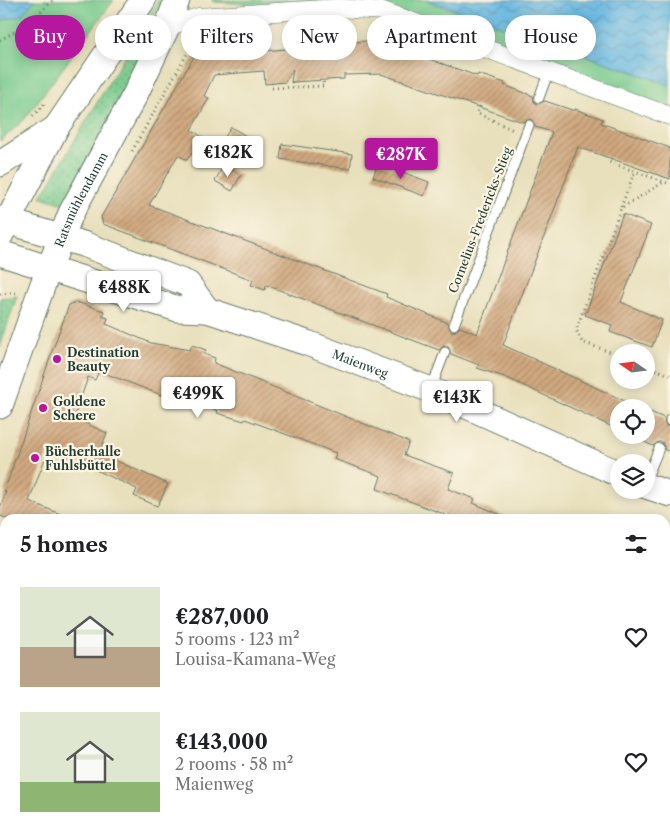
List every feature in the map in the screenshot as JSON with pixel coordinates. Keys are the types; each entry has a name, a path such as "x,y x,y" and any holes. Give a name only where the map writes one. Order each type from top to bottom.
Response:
{"main road":[{"path":"143,0 56,128 3,226 61,237 188,284 207,310"},
{"name":"Ratsmühlendamm","path":"171,16 177,0"},
{"name":"Ratsmühlendamm","path":"0,406 49,268 71,213 135,95 151,60"},
{"path":"0,164 56,128"},
{"name":"Maienweg","path":"0,253 178,309 207,310 307,343 431,390 610,470"},
{"path":"655,489 670,494"}],"street":[{"path":"171,26 198,17 338,8 383,11 548,73 670,116"}],"lane":[{"path":"539,98 548,73"},
{"name":"Cornelius-Fredericks-Stieg","path":"454,325 530,124"},
{"path":"431,390 445,352"},
{"path":"655,458 659,448"}],"path":[{"path":"0,40 28,24 53,0"},
{"path":"130,154 184,60"},
{"path":"272,83 272,88 324,86 323,80"},
{"path":"292,82 293,87"},
{"path":"480,106 477,114 526,136"},
{"path":"611,158 609,162 649,174 670,184"},
{"path":"610,353 582,342 576,330 635,171"},
{"path":"621,208 664,182"},
{"path":"0,294 19,292"},
{"path":"655,369 670,375"}],"green space":[{"path":"0,0 114,0 103,15 95,15 95,25 85,39 85,15 15,15 15,60 69,60 24,120 0,141"},
{"path":"158,0 167,0 162,15 149,15"},
{"path":"211,0 426,0 469,15 406,15 395,11 215,2"},
{"path":"495,24 505,28 505,51 495,47"},
{"path":"596,59 670,85 670,111 530,60"},
{"path":"122,60 140,60 64,204 41,197"},
{"path":"17,296 0,347 0,298"}],"water":[{"path":"0,0 35,0 22,15 15,15 15,17 0,21"},
{"path":"426,0 670,0 670,85 596,59 596,15 505,15 505,28 495,24 495,15 469,15"}],"building":[{"path":"367,41 367,60 432,60 477,76 478,74 505,83 504,85 533,96 534,102 537,104 545,101 575,111 575,109 603,119 601,123 670,148 670,179 578,147 503,345 620,399 610,399 610,426 505,377 477,368 479,365 451,354 448,346 444,346 439,350 266,285 265,290 251,285 253,280 103,224 101,217 192,60 272,60 272,50 282,49 282,60 357,60 357,42","holes":["293,69 291,82 344,79 344,75 381,74 523,122 531,119 535,127 552,132 477,334 460,327 455,331 451,331 448,323 386,297 387,294 149,205 178,155 187,160 194,150 198,152 206,139 191,130 209,98 204,96 214,75 264,71 265,84 285,82"]},
{"path":"231,127 253,140 244,155 222,142"},
{"path":"282,144 352,154 350,169 280,159"},
{"path":"378,163 429,182 424,196 373,177"},
{"path":"224,165 241,175 232,191 215,181"},
{"path":"623,214 651,225 621,302 662,320 653,344 644,344 610,332 612,325 585,315"},
{"path":"76,302 104,311 102,316 108,318 106,324 151,343 190,350 192,345 206,350 204,354 215,358 214,363 409,442 404,455 454,473 448,489 475,499 473,503 499,514 444,514 377,489 381,476 334,459 336,453 245,419 244,421 217,413 218,411 205,406 207,401 180,390 177,401 99,371 95,380 88,377 74,418 107,433 99,453 168,484 157,506 134,496 137,489 49,448 29,501 60,514 0,514 0,508 6,492 4,492 69,305"},
{"path":"655,414 664,418 665,425 670,427 670,451 665,450 662,442 658,442 653,446 649,444 655,444"}],"place":[{"name":"Destination Beauty","path":"57,359"},
{"name":"Goldene Schere","path":"43,408"},
{"name":"Bücherhalle Fuhlsbüttel","path":"35,458"}]}
